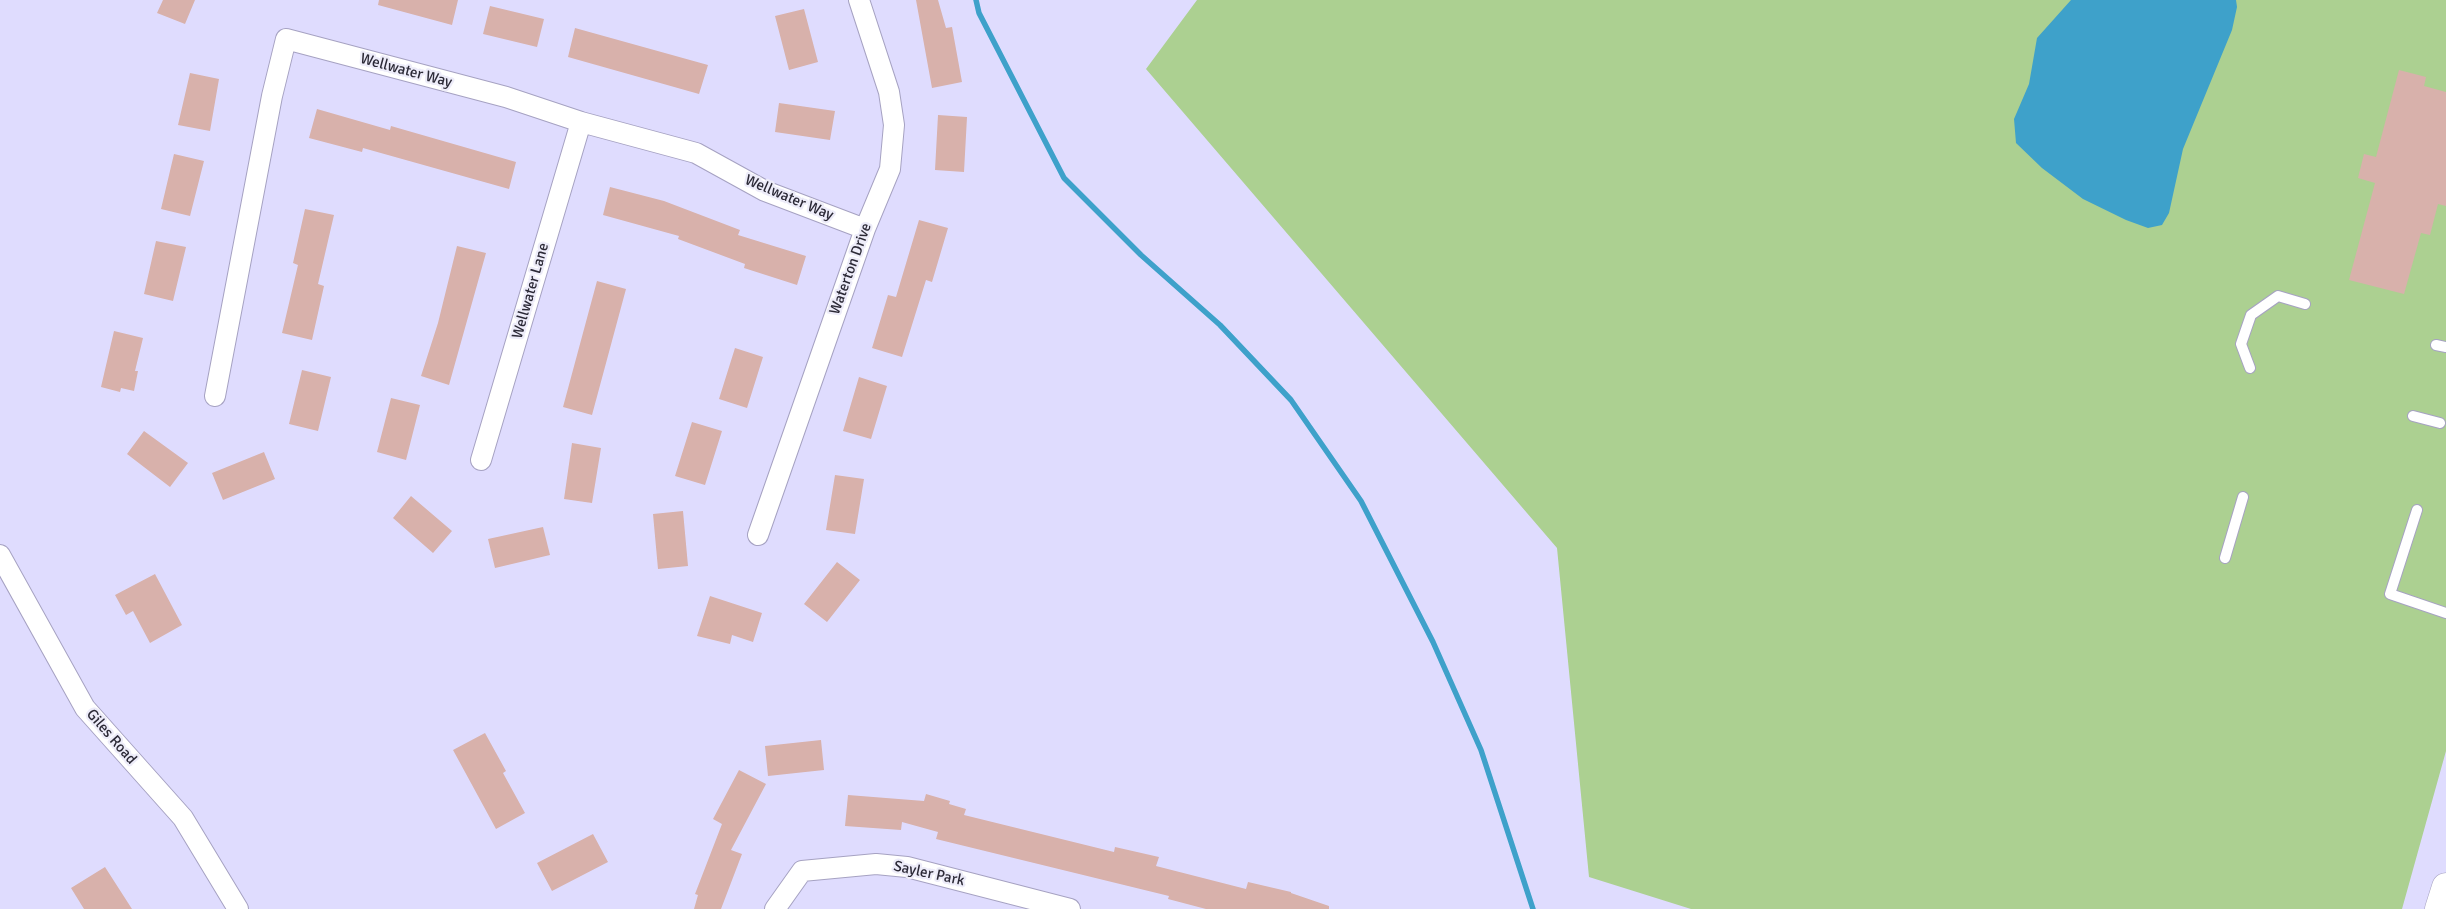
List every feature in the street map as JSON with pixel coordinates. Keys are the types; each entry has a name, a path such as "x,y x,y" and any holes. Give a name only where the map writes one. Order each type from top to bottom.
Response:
{"street":[{"name":"Waterton Drive","path":"758,536 864,229 890,169 894,125 889,92 859,0"},
{"name":"Wellwater Way","path":"216,396 272,96 286,39 506,97 581,122 696,153 765,191 864,229"},
{"name":"Wellwater Lane","path":"481,460 581,122"},
{"name":"Giles Road","path":"0,555 85,708 183,818 238,909"},
{"name":"Sayler Park","path":"775,909 802,871 876,864 907,867 1070,909"},
{"path":"2439,909 2446,887"}],"lane":[{"path":"2250,368 2241,344 2250,315 2278,296 2305,304"},
{"path":"2413,416 2440,422"},
{"path":"2225,558 2243,496"},
{"path":"2417,510 2390,594 2446,613"}],"green space":[{"path":"1197,0 2446,0 2446,751 2402,909 1691,909 1589,877 1557,548 1146,69"}],"water":[{"path":"2071,0 2236,0 2237,7 2232,30 2183,149 2169,213 2162,225 2148,228 2126,220 2083,199 2042,168 2016,143 2014,119 2029,84 2037,38"}],"building":[{"path":"163,0 195,0 185,24 157,13"},
{"path":"379,0 458,0 452,25 378,5"},
{"path":"916,0 938,0 946,28 952,27 962,82 932,88"},
{"path":"490,6 544,19 537,47 483,34"},
{"path":"804,9 818,62 789,70 775,16"},
{"path":"575,28 708,65 699,94 568,57"},
{"path":"2399,70 2426,77 2424,86 2446,92 2446,206 2438,204 2430,235 2421,233 2404,294 2349,280 2375,183 2358,178 2364,154 2376,157"},
{"path":"190,73 219,79 210,131 178,125"},
{"path":"779,103 835,111 830,140 775,132"},
{"path":"317,109 390,130 391,126 516,162 509,189 363,148 362,152 309,138"},
{"path":"938,115 967,117 964,172 935,170"},
{"path":"174,154 204,161 190,216 161,209"},
{"path":"610,187 664,201 740,230 738,235 806,256 797,285 744,268 745,264 678,239 679,236 603,215"},
{"path":"305,209 334,215 318,284 324,286 312,340 282,333 298,265 293,263"},
{"path":"919,220 948,228 932,282 926,280 902,357 872,348 888,295 896,297"},
{"path":"156,241 186,247 173,301 144,294"},
{"path":"457,246 486,253 449,385 421,376 438,323"},
{"path":"597,281 626,289 592,415 563,407"},
{"path":"114,331 143,338 135,371 138,371 134,391 121,388 120,392 101,387"},
{"path":"735,348 763,357 747,408 719,399"},
{"path":"302,370 331,377 318,431 289,424"},
{"path":"859,377 887,386 871,439 843,431"},
{"path":"391,398 420,405 406,460 377,452"},
{"path":"692,422 722,431 705,485 675,476"},
{"path":"144,431 188,463 170,487 127,454"},
{"path":"572,443 601,448 592,503 564,499"},
{"path":"264,452 275,479 223,500 212,473"},
{"path":"835,475 864,479 855,534 826,530"},
{"path":"411,496 452,531 433,553 393,518"},
{"path":"683,511 688,566 658,569 653,514"},
{"path":"543,527 550,555 495,568 488,539"},
{"path":"837,562 860,580 827,622 804,604"},
{"path":"155,574 182,625 150,643 133,611 126,615 115,595"},
{"path":"710,596 762,613 753,642 732,635 730,644 697,636"},
{"path":"485,733 506,771 503,773 525,813 496,829 453,750"},
{"path":"821,740 824,770 768,776 765,746"},
{"path":"739,770 766,784 731,850 742,854 721,909 694,909 698,895 695,894 722,824 713,819"},
{"path":"926,794 950,801 949,804 966,809 964,815 1114,852 1115,847 1159,857 1156,866 1246,889 1248,882 1291,892 1329,906 1329,909 1206,909 1168,899 1169,896 936,839 938,832 902,822 901,830 845,826 848,795 924,801"},
{"path":"593,834 608,862 552,891 537,863"},
{"path":"105,867 132,909 84,909 71,888"}],"waterway":[{"path":"976,0 979,13 1064,178 1141,255 1220,325 1291,400 1361,501 1433,642 1481,750 1533,909"}]}
